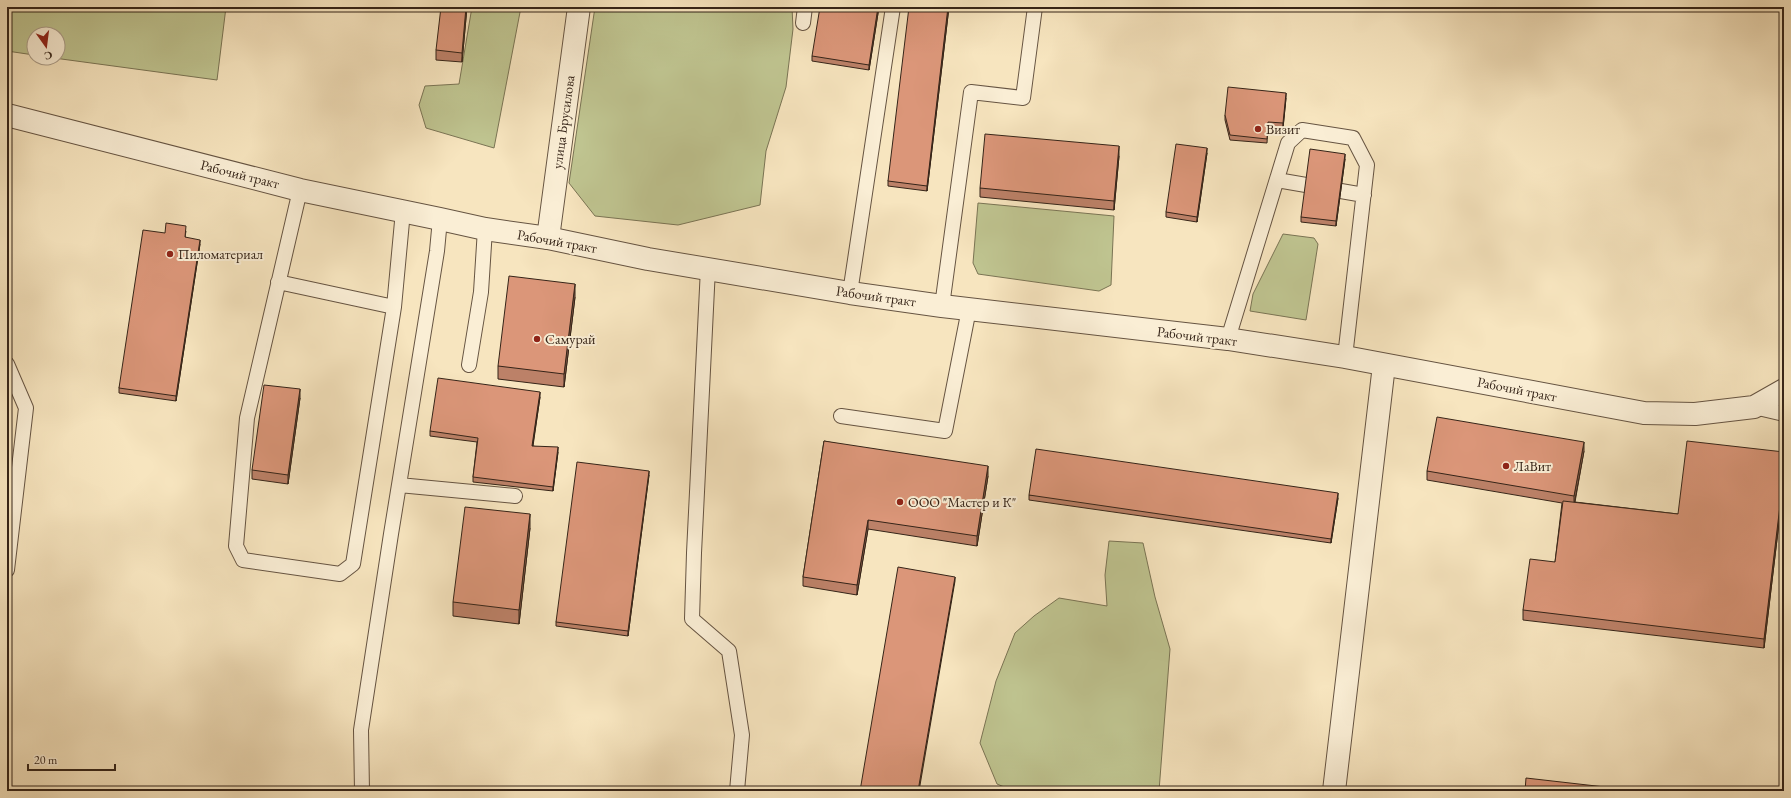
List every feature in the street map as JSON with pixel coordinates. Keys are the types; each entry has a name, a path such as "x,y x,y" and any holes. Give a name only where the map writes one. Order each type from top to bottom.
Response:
{"street":[{"name":"улица Брусилова","path":"548,238 578,7"},
{"name":"Рабочий тракт","path":"7,115 300,190 485,229 548,238 648,259 850,293 942,306 1228,339 1345,357 1644,413 1694,414 1754,407"},
{"path":"1334,791 1384,365"},
{"path":"1754,407 1784,390"}],"lane":[{"path":"803,23 805,7"},
{"path":"850,293 893,7"},
{"path":"942,306 972,92 1023,98 1035,7"},
{"path":"1228,339 1288,143 1302,130 1353,138 1367,165 1345,357"},
{"path":"1277,180 1364,195"},
{"path":"300,190 247,418 236,546 243,560 340,574 353,564 394,307 403,211"},
{"path":"362,791 361,730 437,251 440,219"},
{"path":"469,365 481,292 485,229"},
{"path":"708,268 692,619 729,651 742,735 737,791"},
{"path":"278,282 394,307"},
{"path":"841,416 946,431 969,309"},
{"path":"7,364 26,408 7,570"},
{"path":"1754,407 1784,414"},
{"path":"399,485 515,496"}],"green space":[{"path":"7,7 226,7 217,80 66,60 66,26 26,26 26,54 7,51"},
{"path":"472,7 521,7 494,148 426,128 419,105 425,86 459,84"},
{"path":"595,7 792,7 793,29 786,87 766,151 760,205 678,225 595,216 569,183"},
{"path":"978,203 1114,216 1111,285 1099,291 978,274 973,263"},
{"path":"1283,234 1314,238 1318,244 1306,320 1250,311 1253,294"},
{"path":"1109,541 1143,543 1155,597 1170,649 1159,791 1014,791 997,784 980,743 996,681 1015,633 1034,616 1059,598 1107,606 1105,575"}],"building":[{"path":"441,7 466,7 462,53 436,50"},
{"path":"820,7 878,7 869,65 812,56"},
{"path":"909,7 948,7 927,186 888,181"},
{"path":"1228,87 1286,93 1283,123 1268,122 1267,139 1230,135 1225,115"},
{"path":"985,134 1119,146 1114,201 980,188"},
{"path":"1176,144 1207,148 1197,217 1166,212"},
{"path":"1310,149 1345,154 1336,221 1301,217"},
{"path":"166,223 186,226 185,237 200,240 176,396 119,388 143,230 165,233"},
{"path":"509,276 575,284 564,374 498,366"},
{"path":"438,378 540,392 532,446 558,447 553,487 473,477 478,438 430,431"},
{"path":"264,385 300,389 288,475 252,470"},
{"name":"ЛаВит","path":"1437,417 1584,442 1574,496 1427,471"},
{"name":"ООО \"Мастер и К\"","path":"824,441 988,466 977,536 868,520 857,585 803,577"},
{"path":"1687,441 1784,452 1784,472 1764,639 1523,610 1530,559 1555,562 1563,501 1678,514"},
{"path":"1036,449 1338,493 1331,539 1029,495"},
{"path":"577,462 649,471 628,631 556,622"},
{"path":"465,507 530,514 519,610 453,602"},
{"path":"898,567 955,577 918,791 860,791"},
{"path":"1526,778 1640,791 1525,791"}],"place":[{"name":"Визит","path":"1258,129"},
{"name":"Пиломатериал","path":"170,254"},
{"name":"Самурай","path":"537,339"},
{"name":"ЛаВит","path":"1506,466"},
{"name":"ООО \"Мастер и К\"","path":"900,502"}]}
